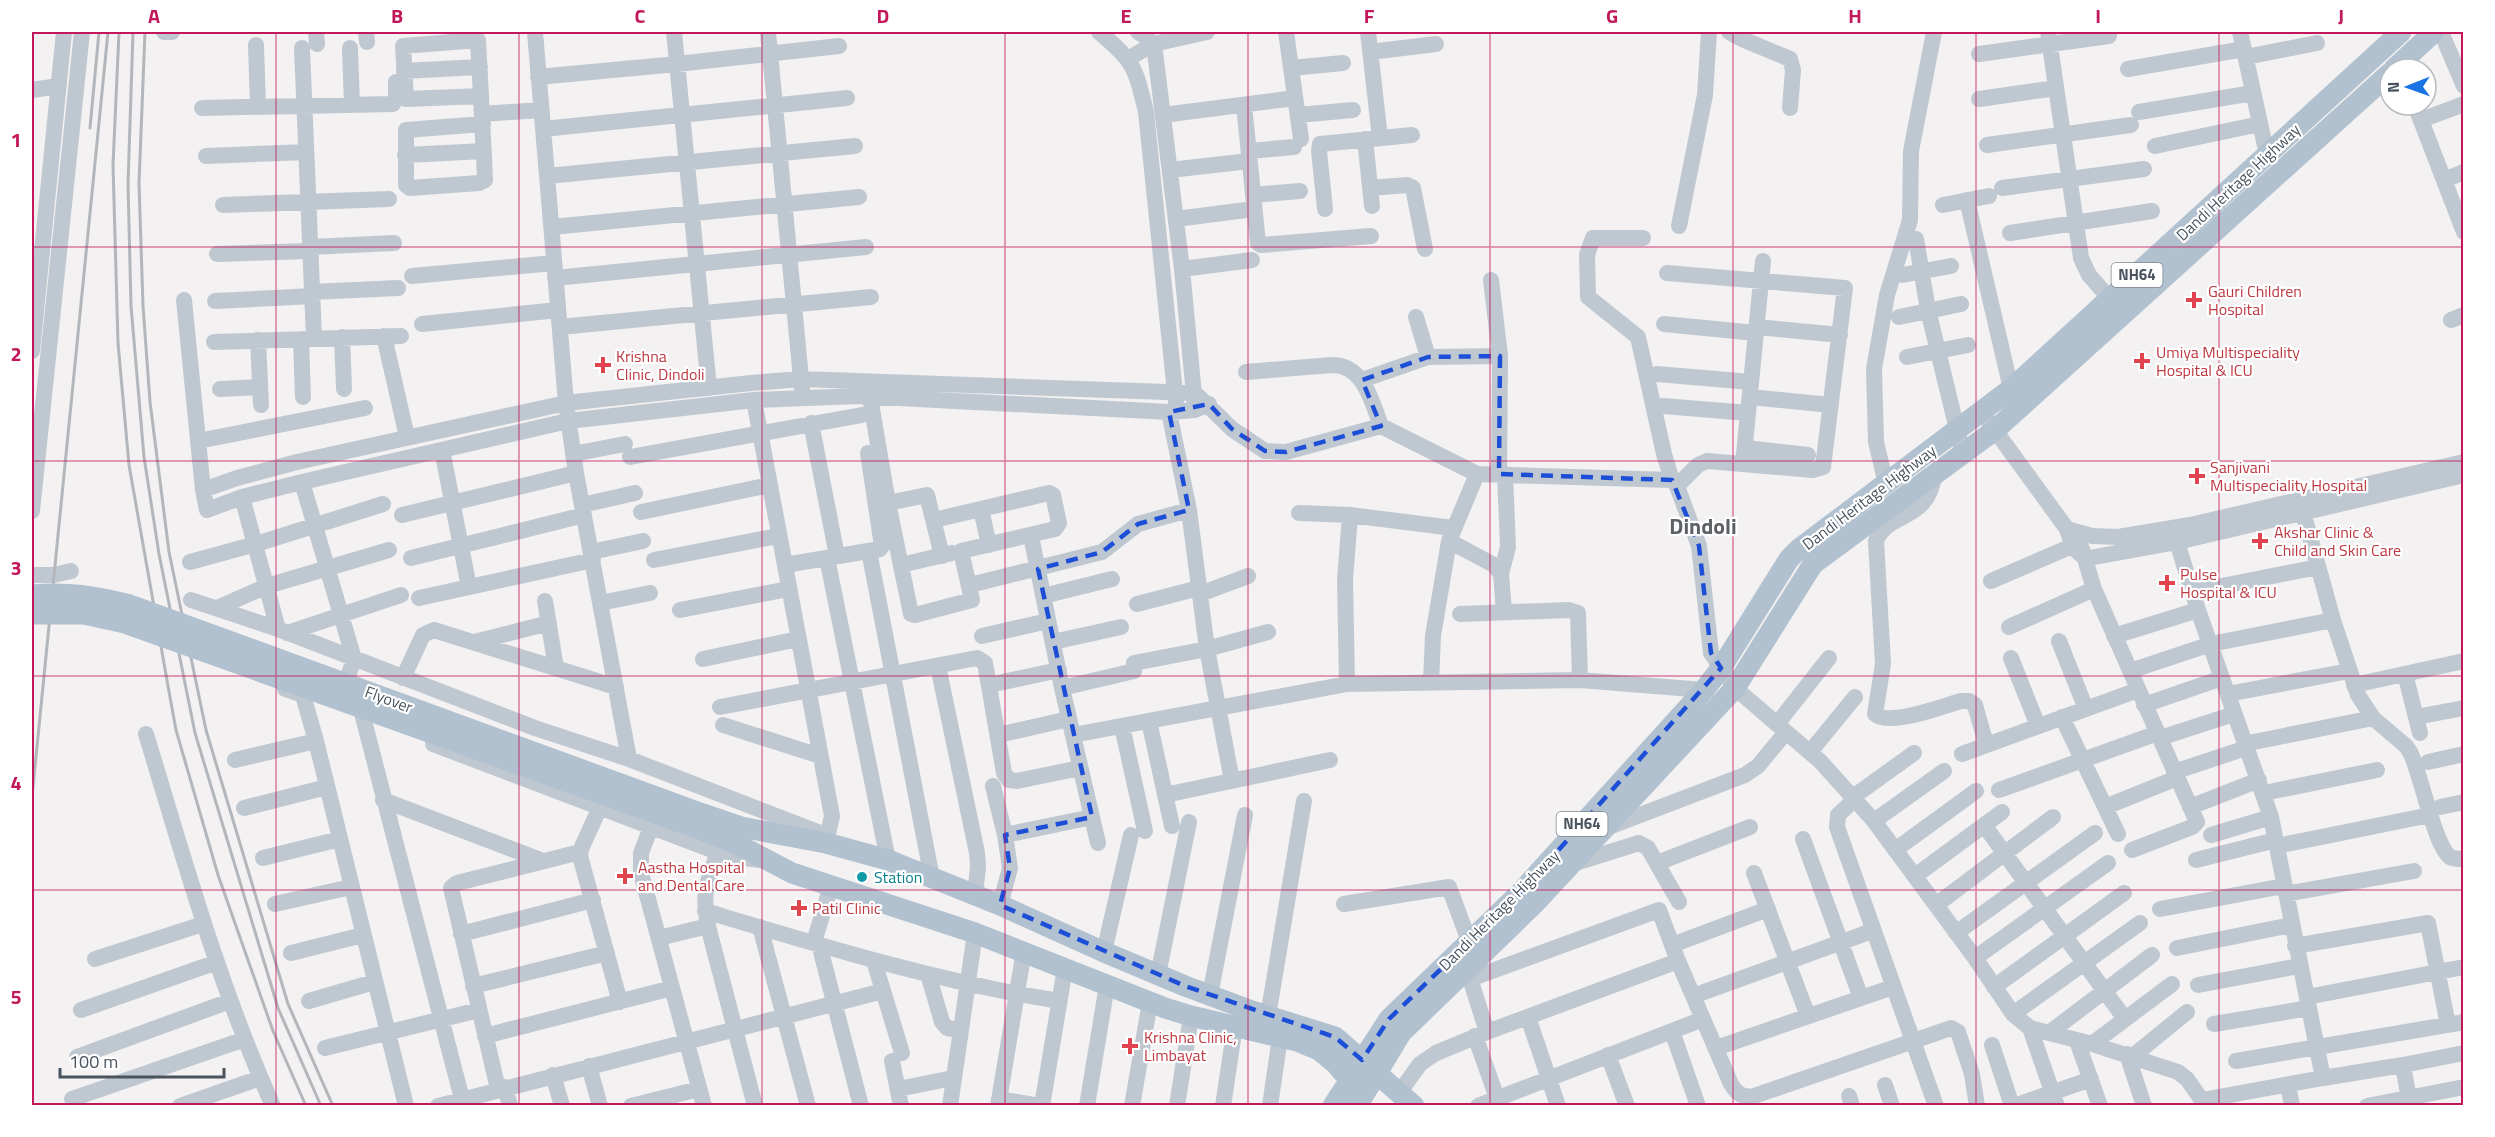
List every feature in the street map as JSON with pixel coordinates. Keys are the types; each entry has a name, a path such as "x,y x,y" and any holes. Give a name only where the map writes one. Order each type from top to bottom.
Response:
{"main road":[{"name":"Dandi Heritage Highway","path":"1735,688 1813,564 1864,513 1886,484 2011,388 2401,32"},
{"name":"Dandi Heritage Highway","path":"2408,57 2434,32"},
{"name":"Dandi Heritage Highway","path":"1333,1106 1360,1097 1389,1019 1521,892 1704,690 1721,668 1790,559 1819,534 1864,513 1934,475 1995,430 2378,85"},
{"name":"Flyover","path":"32,595 60,593 88,595 130,605 698,820 731,840"},
{"name":"Flyover","path":"32,614 84,614 124,623 698,820"},
{"name":"NH64","path":"1370,1067 1401,1033 1469,974 1735,688"},
{"path":"731,840 827,839 888,860 1000,905 1158,975 1268,1016 1335,1037 1407,1099"},
{"path":"731,840 792,873 975,933 1191,1017 1280,1037 1319,1050 1335,1063 1360,1097"}],"street":[{"path":"32,351 64,32"},
{"path":"32,511 82,32"},
{"path":"164,32 172,32"},
{"path":"535,32 568,421 629,759"},
{"path":"674,32 709,388"},
{"path":"768,32 803,398"},
{"path":"1099,32 1128,59 1136,72 1146,112 1176,393 1173,412 1189,510 1207,649 1232,781"},
{"path":"1138,32 1153,44 1176,219 1195,393 1202,407 1265,451 1286,452 1381,426"},
{"path":"1128,59 1153,44 1207,32"},
{"path":"1170,170 1249,156 1297,143 1297,107 1286,32"},
{"path":"1368,32 1372,206"},
{"path":"1679,225 1705,95 1709,32"},
{"path":"1730,32 1790,59 1793,70 1790,108"},
{"path":"1886,484 1877,453 1874,369 1887,295 1910,220 1912,143 1934,32"},
{"path":"2240,32 2267,155"},
{"path":"2441,32 2463,86"},
{"path":"1979,54 2049,38 2109,36"},
{"path":"2049,38 2083,265 2110,299"},
{"path":"482,109 404,132 406,185 410,188 484,182 484,151 482,109 480,67 477,40 406,45 402,49 407,100 482,109 541,105"},
{"path":"303,397 312,294 304,106 312,41"},
{"path":"2128,69 2318,43"},
{"path":"1370,52 1436,44"},
{"path":"256,45 258,107"},
{"path":"202,108 388,105 395,102 395,46"},
{"path":"538,77 840,46"},
{"path":"351,48 352,105"},
{"path":"1291,68 1343,63"},
{"path":"404,71 480,67"},
{"path":"32,90 58,86"},
{"path":"1979,99 2056,88"},
{"path":"1987,145 2063,133 2253,93"},
{"path":"543,129 847,98"},
{"path":"2438,109 2463,104"},
{"path":"1163,116 1244,105 1353,110"},
{"path":"1244,105 1257,241 1261,245 1371,236"},
{"path":"2420,117 2463,232"},
{"path":"2155,146 2260,124"},
{"path":"1325,209 1319,147 1323,143 1412,135"},
{"path":"547,176 855,146"},
{"path":"405,155 484,151"},
{"path":"206,156 306,152"},
{"path":"1943,205 1996,192 2070,179 2144,170"},
{"path":"2444,180 2463,172"},
{"path":"1370,188 1407,185 1413,188 1425,249"},
{"path":"1176,219 1300,191"},
{"path":"47,194 64,196"},
{"path":"552,227 859,197"},
{"path":"223,205 389,199"},
{"path":"1967,200 2011,388"},
{"path":"2010,233 2152,212"},
{"path":"1643,238 1593,238 1587,255 1588,297 1638,337 1664,454 1699,546 1711,653 1735,688 1810,752 1874,821 1975,958 2013,1014 2030,1028 2150,1061 2183,1075 2204,1103 2323,1078 2463,1053"},
{"path":"1916,239 1928,310 1963,454"},
{"path":"217,254 394,243"},
{"path":"412,276 696,264 866,247"},
{"path":"1182,269 1252,260"},
{"path":"1744,456 1763,261"},
{"path":"1902,275 1951,266"},
{"path":"1667,273 1845,288 1823,467 1813,470 1744,456"},
{"path":"1491,280 1500,356 1502,474 1508,547 1501,574 1504,612"},
{"path":"215,301 398,288"},
{"path":"422,324 700,314 871,297"},
{"path":"184,300 207,510 242,497 302,482 568,421 754,400 865,397 1173,412 1202,407"},
{"path":"1899,316 1961,304"},
{"path":"1416,317 1428,357"},
{"path":"1664,324 1840,335"},
{"path":"214,342 392,336 407,437"},
{"path":"342,337 344,389"},
{"path":"258,340 261,405"},
{"path":"1907,357 1968,345"},
{"path":"1362,380 1428,357 1500,356"},
{"path":"1246,372 1338,365 1362,380 1381,426 1477,474 1675,483 1702,462 1744,456 1808,455"},
{"path":"1657,374 1750,397 1832,405"},
{"path":"203,490 237,478 407,437 566,403 801,379 1195,393"},
{"path":"220,389 260,387"},
{"path":"784,565 880,549 883,543 862,415 865,397"},
{"path":"865,397 909,610 913,615 970,602 971,597 961,551"},
{"path":"1663,406 1750,397"},
{"path":"190,600 283,631 535,728 629,759 827,839 832,816 754,400"},
{"path":"198,441 365,408"},
{"path":"1981,411 2076,541 2095,559 2177,542 2463,462"},
{"path":"573,454 628,451 760,433 862,415"},
{"path":"811,423 852,682 888,860"},
{"path":"442,450 469,587"},
{"path":"402,515 576,473"},
{"path":"1431,682 1433,636 1451,534 1477,474"},
{"path":"1934,475 1931,492 1926,501 1883,531 1876,541 1883,663 1875,714 1880,718 1909,716 1969,700 1974,705 1986,744"},
{"path":"1991,581 2076,541 2118,537 2190,525 2463,476"},
{"path":"302,482 354,659 338,708"},
{"path":"641,512 769,485"},
{"path":"411,558 461,546 635,493"},
{"path":"901,565 1055,529 1059,520 1053,495 1049,493 934,520"},
{"path":"888,503 926,495 942,556"},
{"path":"242,497 267,586 283,631"},
{"path":"190,562 383,504"},
{"path":"2300,506 2333,620 2362,703 2373,718 2410,752 2435,811 2446,853 2456,859 2463,859"},
{"path":"981,509 989,544"},
{"path":"974,584 1102,552 1138,524 1189,510"},
{"path":"1299,513 1350,515 1451,534 1494,565 1501,574"},
{"path":"1347,684 1345,586 1350,515"},
{"path":"654,560 778,536"},
{"path":"419,598 592,556 642,541"},
{"path":"1032,541 1062,688 1098,843"},
{"path":"2076,541 2114,636 2197,822 2194,826 2132,850"},
{"path":"2177,542 2198,610 2271,817 2323,1078"},
{"path":"217,608 267,586 388,550"},
{"path":"869,551 932,878"},
{"path":"2192,592 2318,567"},
{"path":"32,575 54,575 71,571"},
{"path":"1137,604 1199,591 1248,576"},
{"path":"1043,596 1112,579"},
{"path":"680,610 788,589"},
{"path":"2009,627 2094,589"},
{"path":"600,603 650,593"},
{"path":"283,631 401,595"},
{"path":"545,601 556,668"},
{"path":"1460,614 1569,610 1578,613 1580,617 1580,680"},
{"path":"2114,636 2198,610"},
{"path":"2130,671 2211,644 2333,620"},
{"path":"982,636 1048,621"},
{"path":"474,642 549,623"},
{"path":"1053,642 1121,627"},
{"path":"404,678 423,635 428,631 440,630 616,687"},
{"path":"1062,688 1268,632"},
{"path":"703,659 798,639"},
{"path":"2059,642 2086,709"},
{"path":"2012,657 2038,726"},
{"path":"1604,829 1737,780 1758,766 1829,658"},
{"path":"720,707 982,659 985,663 1004,773 1009,780 1017,781 1080,768"},
{"path":"2228,694 2352,678 2405,674 2463,662"},
{"path":"208,663 363,717 651,827 731,840 704,890 707,919 755,1106"},
{"path":"938,666 977,854 975,896"},
{"path":"989,685 1059,670"},
{"path":"2405,674 2418,725 2463,708"},
{"path":"1962,754 2086,709 2222,678"},
{"path":"998,735 1071,727 1122,726 1347,684 1580,680 1704,690"},
{"path":"303,695 406,1106"},
{"path":"1810,752 1855,697"},
{"path":"1999,790 2083,759 2234,714"},
{"path":"363,717 442,1020 457,1102"},
{"path":"2062,717 2118,834"},
{"path":"2105,807 2245,746 2373,718"},
{"path":"1149,721 1172,826"},
{"path":"723,725 820,756"},
{"path":"1104,952 1138,833 1122,726"},
{"path":"518,777 535,728"},
{"path":"146,734 203,924 244,1039 273,1106"},
{"path":"235,760 316,741"},
{"path":"1914,753 1854,798 1838,815 1836,822 1872,931 1936,1106"},
{"path":"2428,762 2463,754"},
{"path":"1165,795 1330,760"},
{"path":"2190,807 2261,787 2377,770"},
{"path":"1874,821 1944,771"},
{"path":"993,786 1005,835 1010,868 1000,905"},
{"path":"244,808 327,787"},
{"path":"1895,850 1976,791"},
{"path":"383,800 543,861"},
{"path":"1268,1016 1304,801"},
{"path":"2196,860 2435,811 2463,802"},
{"path":"600,807 580,852 620,1002"},
{"path":"1915,876 2002,812"},
{"path":"1210,995 1245,815"},
{"path":"1936,905 2053,817"},
{"path":"2211,835 2271,817"},
{"path":"1005,835 1092,818"},
{"path":"1158,975 1189,822"},
{"path":"1984,825 2125,1019"},
{"path":"651,827 641,853 640,865 704,1106"},
{"path":"1657,863 1750,827"},
{"path":"1956,933 2095,832"},
{"path":"263,858 340,839"},
{"path":"1803,839 1861,998"},
{"path":"1570,865 1639,843 1648,848 1679,902"},
{"path":"510,1106 501,1088 485,1036 451,891 452,886 580,852"},
{"path":"1975,958 2108,862"},
{"path":"2160,909 2414,871"},
{"path":"1754,873 1808,1016"},
{"path":"831,886 816,943 835,1003 861,1106"},
{"path":"275,904 351,887"},
{"path":"1344,904 1449,887 1469,941"},
{"path":"1994,987 2124,893"},
{"path":"461,934 593,900"},
{"path":"1703,1019 1488,1103 1481,1034 1469,974 1656,909 1661,913 1678,961 1694,996 1731,1084 1738,1094 1749,1097 1948,1028 1957,1029 1972,1074 1977,1106"},
{"path":"1672,945 1768,909"},
{"path":"659,938 707,919 760,927 874,961 968,984 1059,1001"},
{"path":"2236,1061 2456,1023 2437,972 2429,926 2424,922 2295,946"},
{"path":"2013,1014 2140,923"},
{"path":"95,959 203,924"},
{"path":"2177,948 2291,926"},
{"path":"760,927 808,1106"},
{"path":"1694,996 1872,931"},
{"path":"950,1106 975,933"},
{"path":"291,953 363,935"},
{"path":"1024,951 998,1102 1041,1106 1065,968"},
{"path":"473,986 607,953"},
{"path":"2049,1033 2152,955"},
{"path":"874,961 897,1057 900,1097 953,1078"},
{"path":"1407,1099 1425,1059 1481,1034 1678,961"},
{"path":"81,1010 217,962"},
{"path":"2198,985 2299,966"},
{"path":"2214,1024 2463,967"},
{"path":"928,974 942,1022 947,1028 960,1030"},
{"path":"309,1001 374,982"},
{"path":"2085,1042 2125,1019 2172,984"},
{"path":"1087,1106 1107,985"},
{"path":"1716,1048 1893,987"},
{"path":"485,1036 672,988"},
{"path":"438,1106 883,991"},
{"path":"77,1057 230,1000"},
{"path":"1132,1106 1150,1002"},
{"path":"325,1048 479,1010"},
{"path":"2130,1055 2187,1012"},
{"path":"1177,1106 1191,1017"},
{"path":"1528,1017 1558,1106"},
{"path":"1223,1106 1235,1026"},
{"path":"2030,1028 2055,1099"},
{"path":"1672,1031 1698,1106"},
{"path":"1270,1106 1280,1037"},
{"path":"72,1099 244,1039"},
{"path":"2085,1042 2091,1079 2100,1106"},
{"path":"1992,1045 2013,1106 2055,1099 2091,1079"},
{"path":"1608,1055 1627,1106"},
{"path":"2130,1055 2144,1106"},
{"path":"2403,1065 2409,1102"},
{"path":"589,1066 600,1106"},
{"path":"553,1075 562,1106"},
{"path":"180,1106 261,1078"},
{"path":"1885,1085 1892,1106"},
{"path":"2288,1085 2292,1106"},
{"path":"2367,1106 2409,1102 2463,1087"},
{"path":"631,1106 699,1089"}],"highlighted area":[{"path":"1500,356 1499,474 1672,480 1699,546 1711,653 1721,668 1521,892 1389,1019 1362,1060 1335,1037 1185,986 1000,905 1010,868 1005,835 1092,817 1038,569 1102,552 1138,524 1189,510 1169,412 1209,404 1232,429 1265,451 1286,452 1381,426 1362,380 1428,357"}],"railway":[{"path":"90,128 99,32"},
{"path":"32,797 108,32"},
{"path":"119,32 113,165 118,343 129,465 176,730 218,875 273,1031 306,1106"},
{"path":"133,32 128,184 131,306 144,457 159,554 195,733 278,1008 321,1106"},
{"path":"145,32 139,183 143,306 150,402 169,552 206,730 288,1004 333,1106"}],"place":[{"name":"Gauri Children Hospital","path":"2194,300"},
{"name":"Umiya Multispeciality Hospital & ICU","path":"2142,361"},
{"name":"Krishna Clinic, Dindoli","path":"603,365"},
{"name":"Sanjivani Multispeciality Hospital","path":"2197,476"},
{"name":"Akshar Clinic & Child and Skin Care","path":"2260,541"},
{"name":"Pulse Hospital & ICU","path":"2167,583"},
{"name":"Aastha Hospital and Dental Care","path":"625,876"},
{"name":"Station","path":"862,877"},
{"name":"Patil Clinic","path":"799,908"},
{"name":"Krishna Clinic, Limbayat","path":"1130,1046"}],"district":[{"name":"Dindoli","path":"1703,526"}]}
